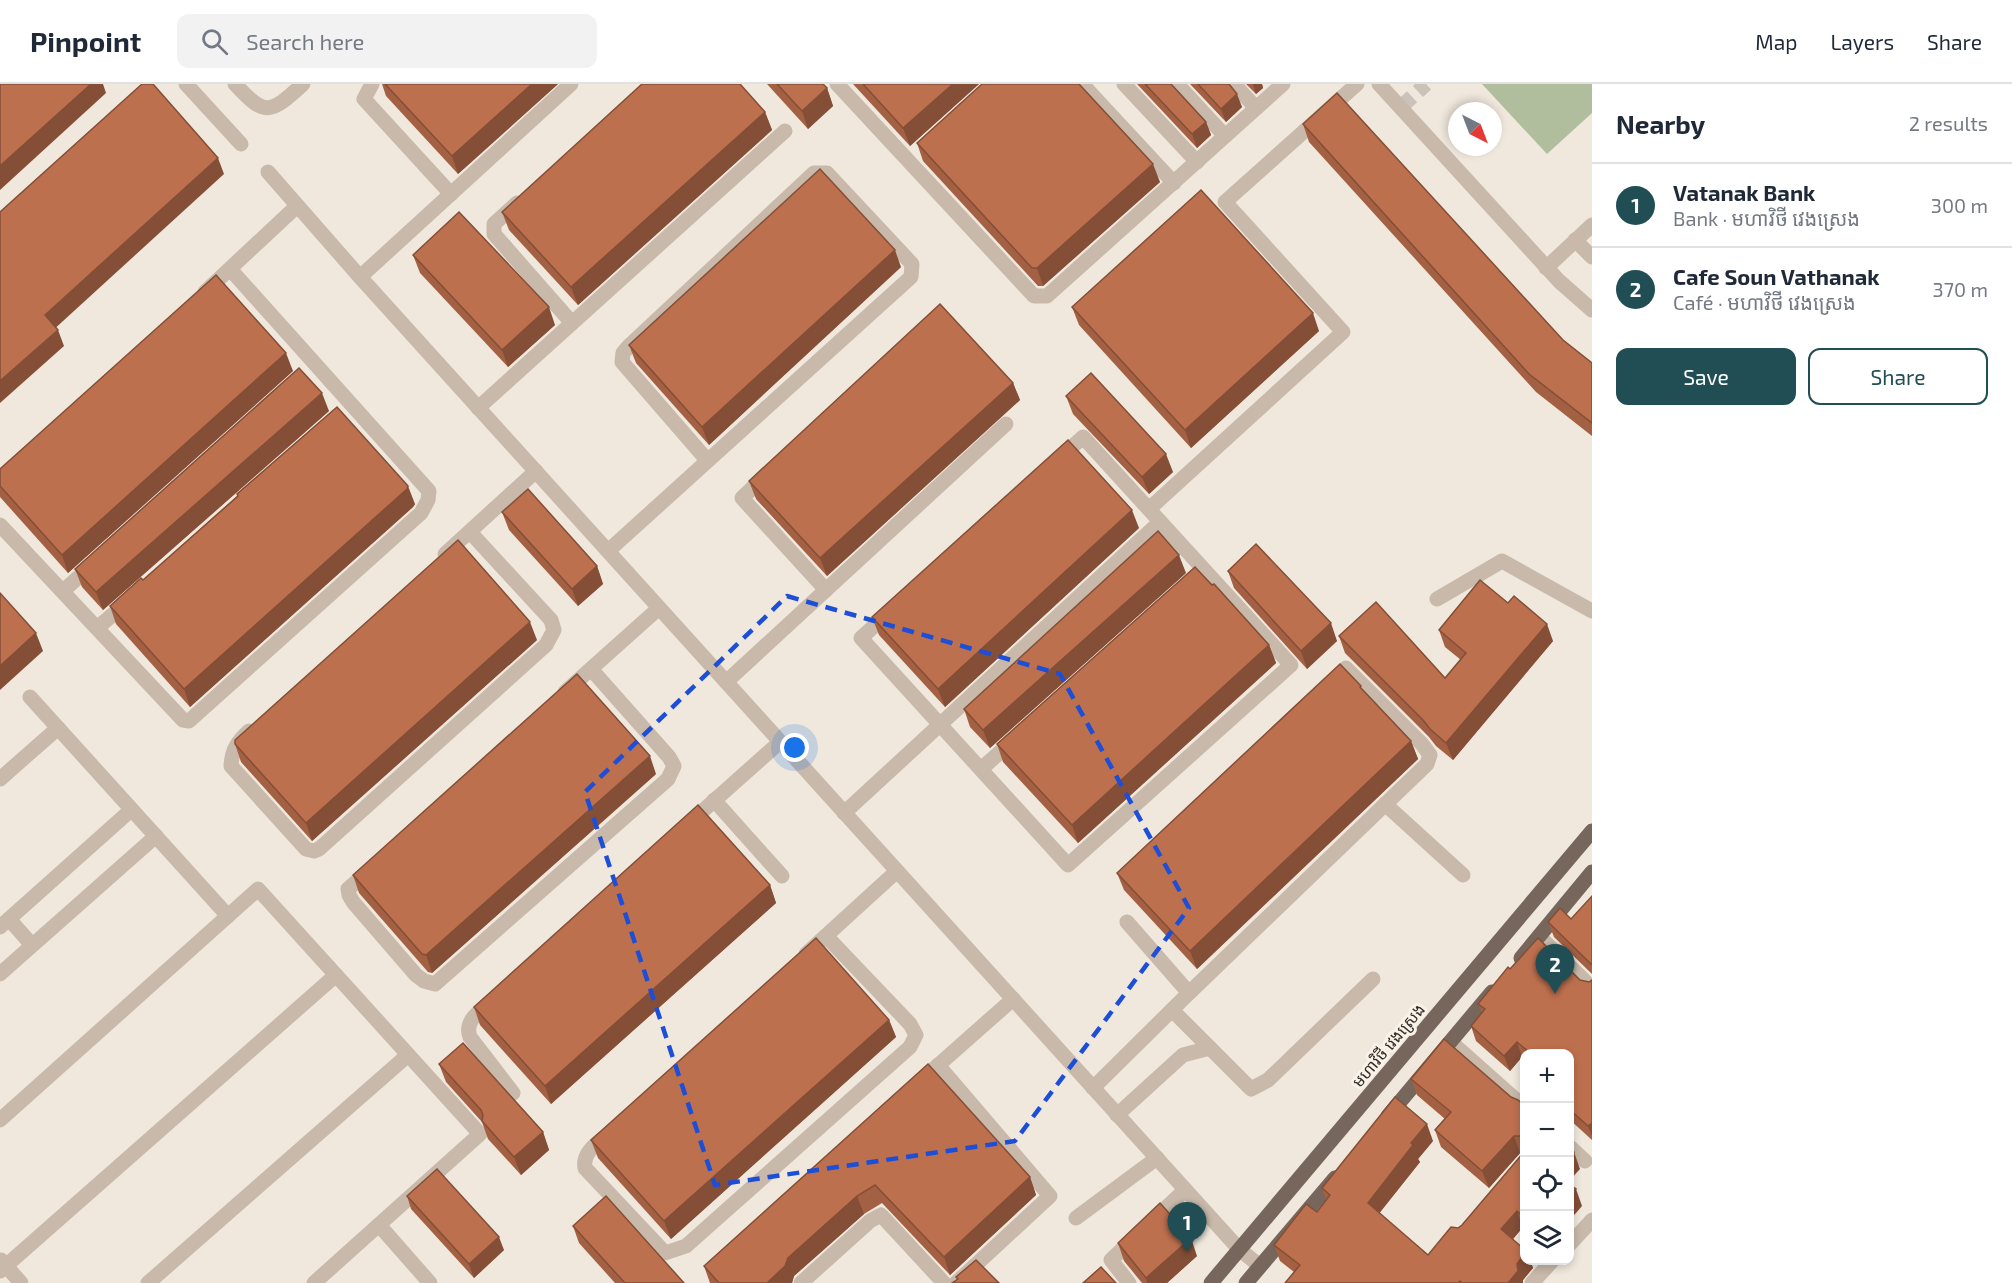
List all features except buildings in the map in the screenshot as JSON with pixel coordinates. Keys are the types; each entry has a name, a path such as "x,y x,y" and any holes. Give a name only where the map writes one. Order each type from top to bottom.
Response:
{"main road":[{"name":"មហាវិថី វេងស្រេង","path":"1211,1283 1592,831"},
{"path":"1374,1132 1592,872"},
{"path":"1246,1283 1344,1168"}],"street":[{"path":"186,84 242,144"},
{"path":"235,84 252,103 267,109 279,106 303,84"},
{"path":"372,84 364,99 451,194"},
{"path":"360,277 571,84"},
{"path":"837,84 913,157 1034,296 1047,296 1283,84"},
{"path":"1082,84 1174,183"},
{"path":"1124,84 1197,162"},
{"path":"1177,84 1225,136"},
{"path":"1234,84 1256,108"},
{"path":"1149,509 1343,332 1225,202 1357,84"},
{"path":"1379,84 1546,268 1592,310"},
{"path":"478,408 784,131"},
{"path":"268,172 478,408 1185,1190 1239,1249 1260,1266"},
{"path":"608,551 911,277 912,264 827,173 813,173 623,353 622,362 707,460"},
{"path":"528,193 494,224 494,234 572,322"},
{"path":"194,301 297,206"},
{"path":"1546,268 1592,225"},
{"path":"1575,240 1592,257"},
{"path":"0,525 183,720 189,721 421,513 428,500 429,491 346,408 230,269"},
{"path":"726,682 1006,424"},
{"path":"1083,437 1149,509 1199,574 1291,665 1068,865 861,638 1083,437"},
{"path":"777,466 742,498 826,590"},
{"path":"434,564 536,471"},
{"path":"844,813 1160,522"},
{"path":"258,723 240,739 231,752 231,766 306,849 314,851 546,645 554,630 551,620 470,532"},
{"path":"63,591 106,552"},
{"path":"1437,599 1502,561 1592,611"},
{"path":"97,628 141,590"},
{"path":"556,700 659,608"},
{"path":"1093,1088 1427,764 1430,755 1422,744 1346,668"},
{"path":"383,858 348,889 348,895 416,975 424,981 435,984 668,779 674,766 669,757 591,669"},
{"path":"30,698 228,916"},
{"path":"0,779 58,728"},
{"path":"981,769 1025,729"},
{"path":"679,832 780,741"},
{"path":"714,800 782,876"},
{"path":"1385,804 1463,875"},
{"path":"32,945 4,923 131,810"},
{"path":"3,965 32,945 156,836"},
{"path":"791,968 897,871"},
{"path":"0,1120 258,889 480,1134 314,1283"},
{"path":"1127,922 1189,993"},
{"path":"623,1121 587,1153 585,1168 666,1253 686,1246 901,1055 916,1035 910,1024 826,936"},
{"path":"1539,936 1592,988"},
{"path":"21,1283 2,1266 336,975"},
{"path":"1172,1010 1251,1089 1268,1080 1373,979"},
{"path":"502,992 469,1022 467,1029 470,1037 513,1093"},
{"path":"903,1096 1013,999"},
{"path":"1450,1042 1520,1103"},
{"path":"1117,1115 1183,1055 1210,1048"},
{"path":"148,1283 408,1055"},
{"path":"938,1065 1050,1196 956,1283"},
{"path":"1574,1151 1585,1161"},
{"path":"1076,1218 1157,1158"},
{"path":"1129,1283 1111,1260 1185,1190"},
{"path":"801,1283 870,1221 881,1215 944,1283"},
{"path":"1574,1239 1592,1220"},
{"path":"379,1225 430,1283"},
{"path":"1532,1283 1548,1265"}],"highlighted area":[{"path":"787,596 1060,674 1189,908 1015,1141 715,1185 585,792"}],"green space":[{"path":"1482,84 1592,84 1592,113 1547,154 1502,106 1502,102 1499,102"}],"tunnel":[{"path":"1401,107 1426,84"}],"place":[{"name":"Cafe Soun Vathanak","path":"1555,994"},
{"name":"Vatanak Bank","path":"1187,1252"}]}
